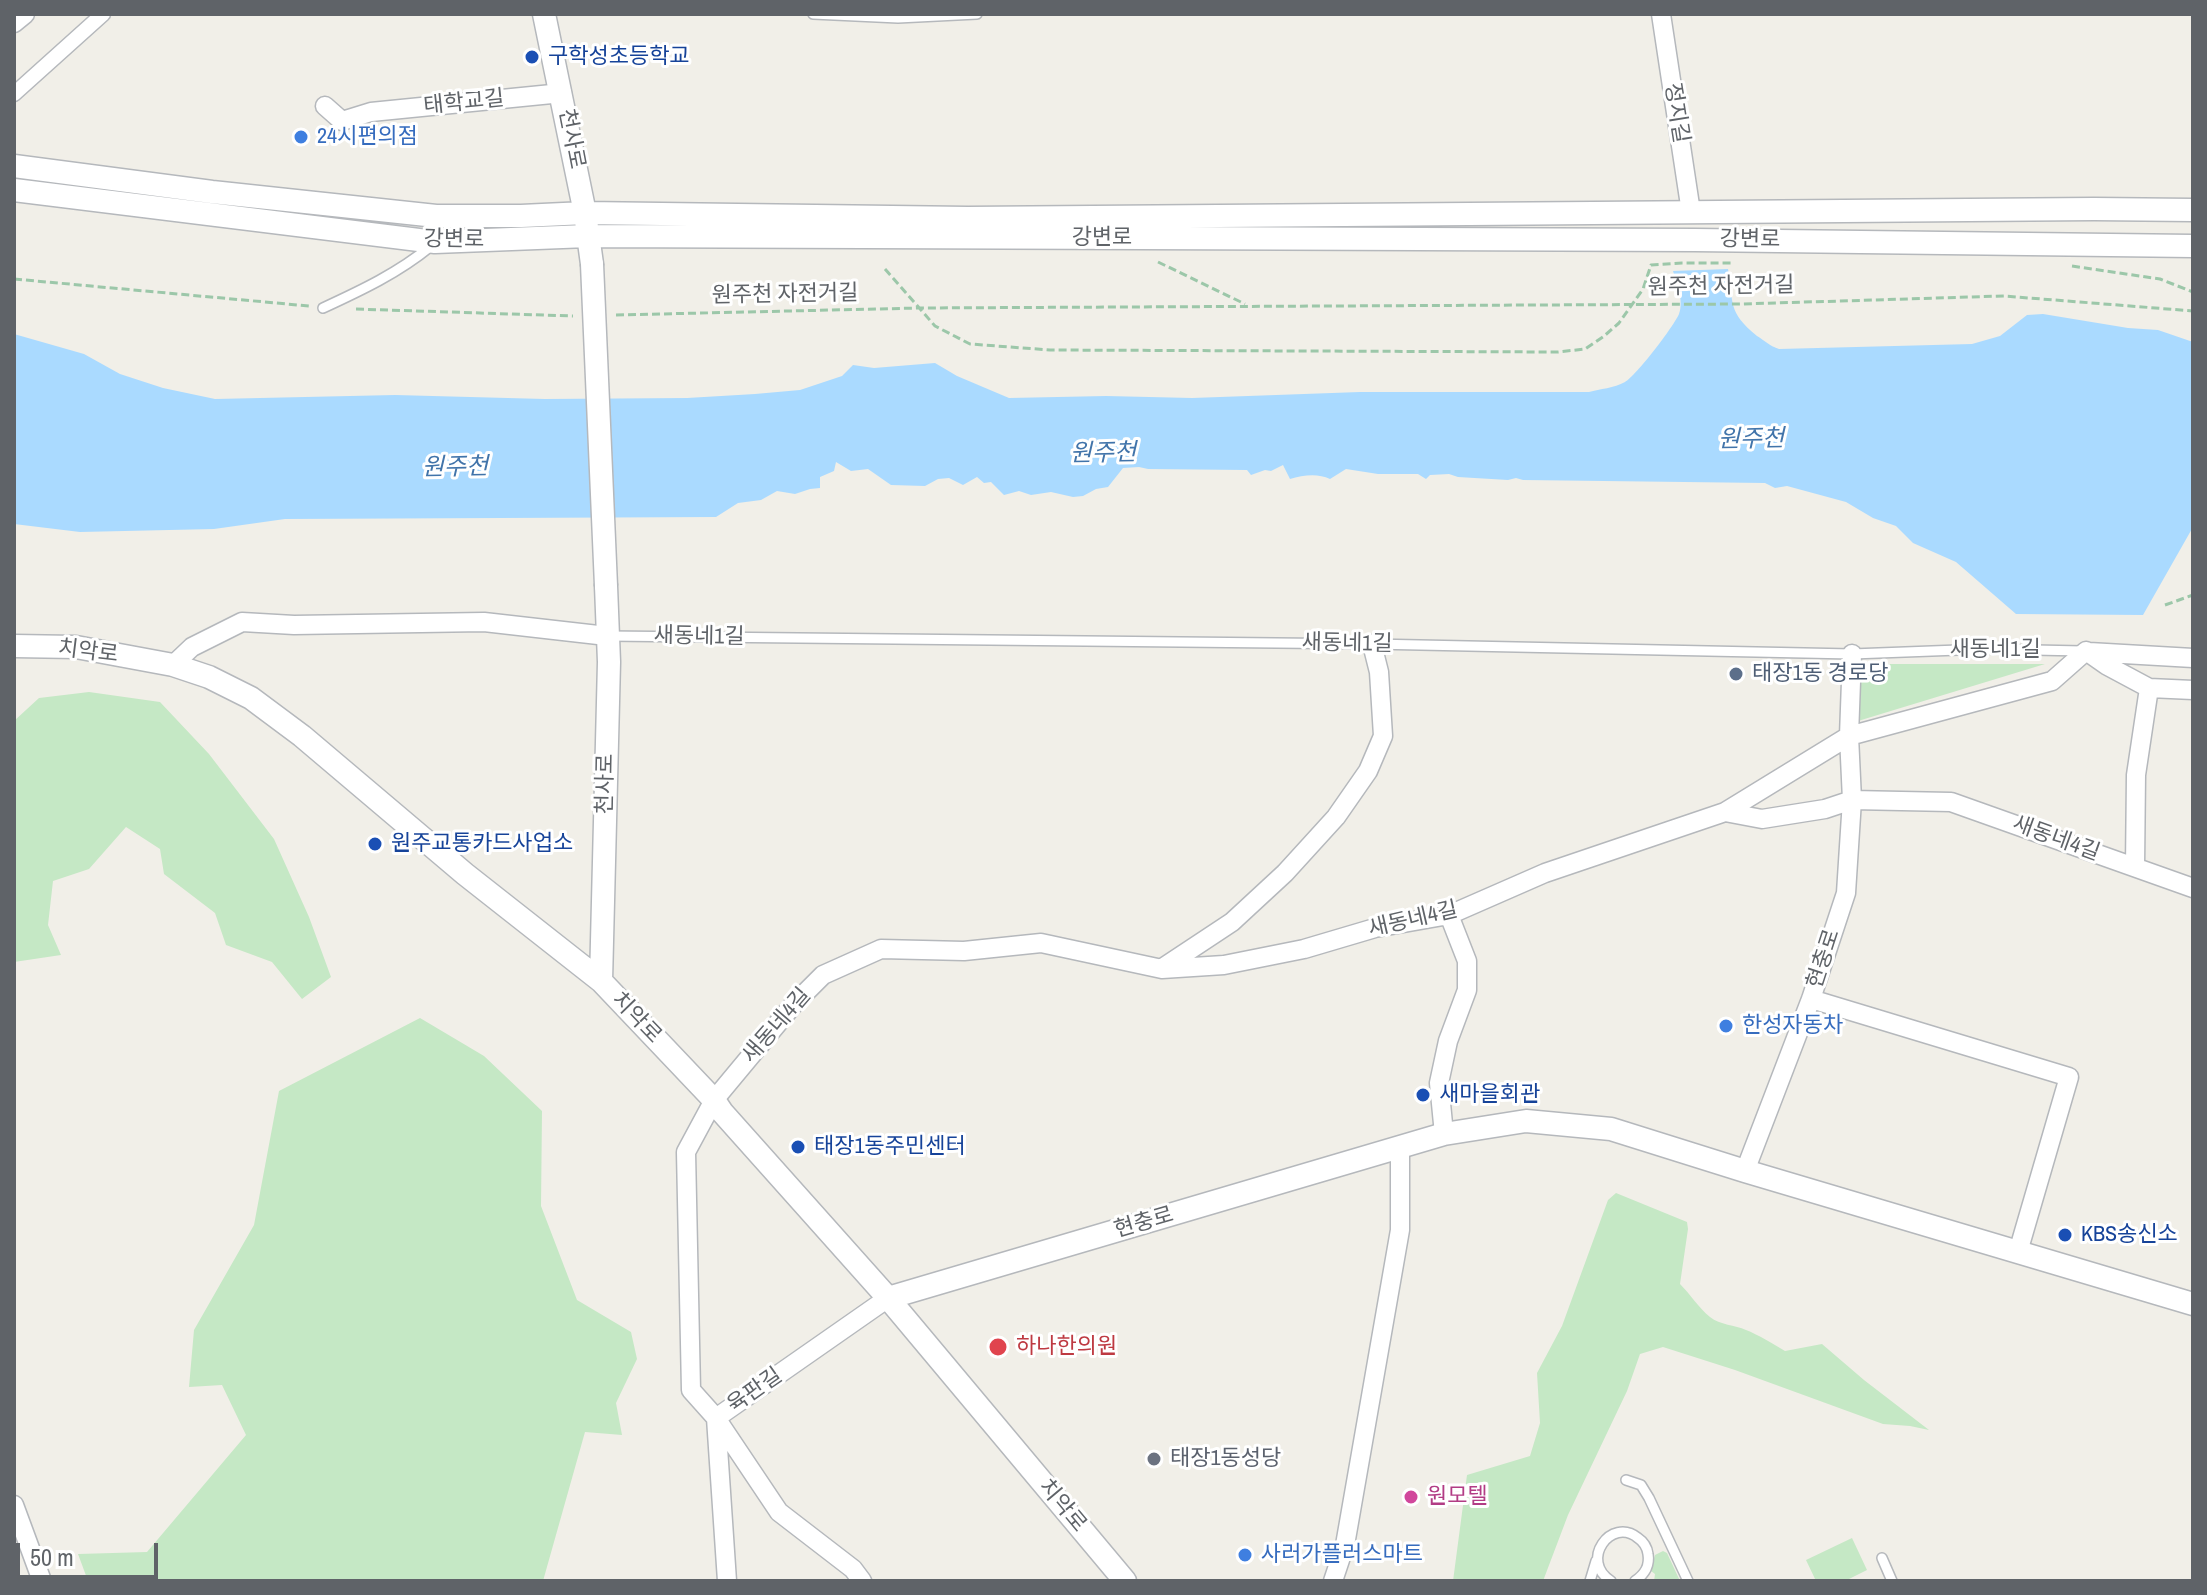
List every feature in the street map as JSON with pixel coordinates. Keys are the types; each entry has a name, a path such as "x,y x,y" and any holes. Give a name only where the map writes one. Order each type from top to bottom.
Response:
{"street":[{"path":"14,23 25,14"},
{"path":"14,94 103,14"},
{"name":"천사로","path":"544,14 562,93 592,264 609,662 601,981"},
{"name":"정지길","path":"1661,14 1691,212"},
{"name":"태학교길","path":"325,106 342,121 371,112 562,93"},
{"name":"강변로","path":"14,166 212,192 436,216 585,213 968,218 2193,210"},
{"name":"강변로","path":"14,190 435,242 588,236 1695,240 2193,246"},
{"path":"1691,212 1695,240"},
{"path":"173,665 192,647 242,622 294,625 484,622 607,636"},
{"path":"1162,969 1232,922 1285,873 1336,817 1368,771 1383,736 1379,672 1372,644"},
{"name":"치악로","path":"14,646 76,647 173,665 209,677 251,698 302,736 465,874 601,981 714,1100 888,1298 1125,1581"},
{"path":"2086,651 2193,658"},
{"path":"2086,651 2149,688 2193,690"},
{"name":"새동네1길","path":"1725,812 1849,736 2052,681 2086,651"},
{"name":"현충로","path":"1745,1171 1811,999 1846,893 1852,800 1849,736 1852,654"},
{"path":"2135,867 2136,775 2149,688"},
{"name":"새동네4길","path":"862,1581 853,1569 779,1512 716,1418 691,1390 686,1152 714,1100 793,1005 823,975 881,949 964,951 1041,943 1162,969 1224,965 1304,949 1375,928 1449,915 1545,873 1725,812 1762,819 1825,809 1852,800 1951,802 2193,888"},
{"path":"1444,1134 1439,1083 1448,1041 1467,990 1467,961 1449,915"},
{"path":"1811,999 2069,1077 2018,1252"},
{"name":"현충로","path":"888,1298 1444,1134 1526,1121 1611,1129 2193,1304"},
{"path":"1333,1581 1345,1545 1400,1230 1400,1148"},
{"name":"육판길","path":"727,1581 716,1418 888,1298"},
{"path":"14,1505 42,1581"}],"lane":[{"path":"813,14 898,18 977,14"},
{"path":"323,308 369,287 409,263 435,242"},
{"name":"새동네1길","path":"607,636 1372,644 1852,654 1985,649 2086,651"},
{"path":"1626,1480 1641,1485 1649,1498 1688,1581"},
{"path":"1590,1581 1604,1541 1622,1532 1641,1539 1647,1547 1648,1568 1635,1581"},
{"path":"1882,1558 1892,1581"},
{"path":"1597,1559 1605,1577 1611,1581"}],"path":[{"name":"원주천 자전거길","path":"1158,262 1248,306"},
{"path":"885,269 935,326 970,344 1050,350 1558,352 1585,349 1619,323 1643,289 1651,265 1744,263"},
{"path":"2071,266 2160,279 2193,292"},
{"path":"14,279 323,308 580,316"},
{"name":"원주천 자전거길","path":"611,315 919,308 1742,304 2004,296 2193,311"},
{"path":"2165,605 2193,595"}],"green space":[{"path":"1857,664 2045,664 1858,721"},
{"path":"89,692 160,702 209,754 274,839 309,917 331,977 302,999 272,962 226,945 215,913 164,874 160,849 126,827 89,869 53,881 48,925 61,955 14,962 14,721 39,698"},
{"path":"420,1018 484,1056 542,1111 541,1206 577,1300 631,1332 637,1359 616,1403 622,1435 585,1432 543,1581 88,1581 78,1554 147,1552 246,1435 222,1385 189,1387 194,1330 254,1225 279,1091"},
{"path":"1616,1193 1687,1222 1680,1284 1710,1317 1742,1328 1785,1351 1822,1344 1929,1430 1883,1424 1663,1347 1640,1354 1627,1391 1568,1515 1543,1581 1453,1581 1467,1475 1530,1456 1540,1423 1537,1373 1562,1326 1608,1200"},
{"path":"1852,1538 1867,1570 1845,1581 1816,1581 1806,1560"},
{"path":"1663,1551 1667,1553 1680,1581 1654,1581 1655,1574 1651,1571 1655,1555"}],"water":[{"name":"원주천","path":"1728,269 1736,313 1757,336 1779,349 1972,344 2000,336 2027,315 2043,314 2158,330 2193,342 2193,527 2143,615 2016,614 1956,562 1913,543 1896,526 1873,518 1846,502 1787,486 1775,488 1765,483 1508,480 1449,474 1430,475 1426,479 1418,474 1378,474 1346,469 1330,479 1310,475 1290,479 1283,465 1251,475 1247,470 1139,467 1123,468 1108,487 1073,497 1051,492 1031,495 1019,491 1004,495 991,482 984,483 977,477 963,485 949,478 938,479 925,486 891,485 868,469 851,471 836,462 834,471 820,477 820,488 795,494 777,491 761,500 738,503 716,517 285,519 214,529 80,532 14,524 14,334 84,354 120,374 163,388 215,399 395,395 545,399 687,398 800,390 842,376 853,365 874,368 935,363 1009,398 1589,392 1625,382 1646,361 1670,329 1681,304 1673,271"}],"place":[{"name":"구학성초등학교","path":"532,57"},
{"name":"24시편의점","path":"301,137"},
{"name":"태장1동 경로당","path":"1736,674"},
{"name":"원주교통카드사업소","path":"375,844"},
{"name":"한성자동차","path":"1726,1026"},
{"name":"새마을회관","path":"1423,1095"},
{"name":"태장1동주민센터","path":"798,1147"},
{"name":"KBS송신소","path":"2065,1235"},
{"name":"하나한의원","path":"998,1347"},
{"name":"태장1동성당","path":"1154,1459"},
{"name":"원모텔","path":"1411,1497"},
{"name":"사러가플러스마트","path":"1245,1555"}]}
